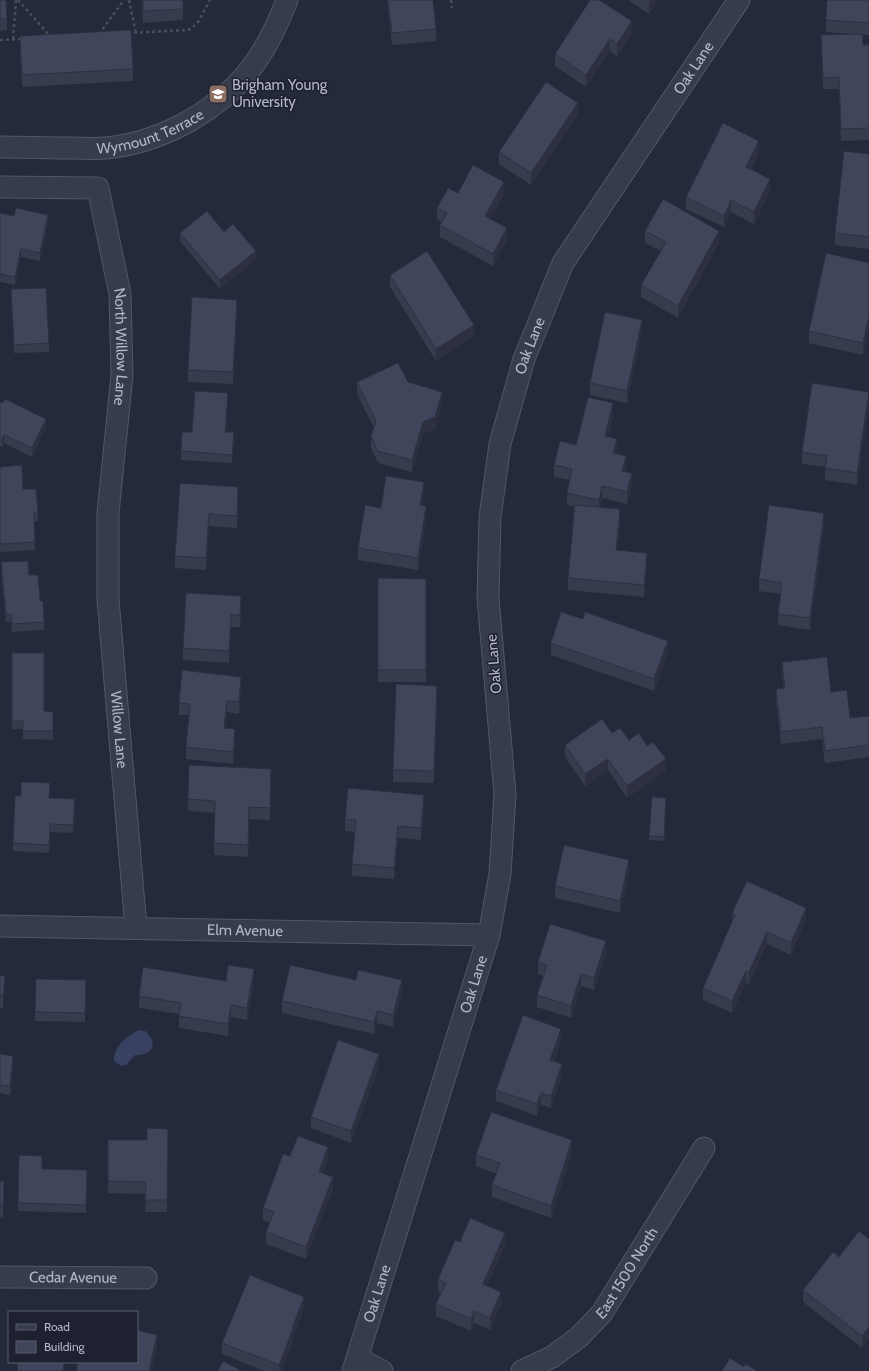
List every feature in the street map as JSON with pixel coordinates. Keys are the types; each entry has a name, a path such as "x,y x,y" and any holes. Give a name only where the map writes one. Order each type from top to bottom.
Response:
{"street":[{"name":"Wymount Terrace","path":"0,147 106,148 139,142 176,128 204,111 226,94 257,60 276,27 287,0"},
{"name":"Oak Lane","path":"355,1365 489,935 500,874 505,794 488,598 490,517 500,444 524,359 563,263 739,0"},
{"name":"North Willow Lane","path":"0,187 98,188 120,294 121,316 122,375 108,513 108,530"},
{"name":"Willow Lane","path":"108,530 108,600 136,928"},
{"name":"Elm Avenue","path":"0,926 489,935"},
{"name":"East 1500 North","path":"522,1371 552,1357 578,1337 602,1313 704,1148"},
{"name":"Cedar Avenue","path":"0,1277 146,1278"},
{"path":"355,1365 382,1371"}],"path":[{"path":"17,0 51,37"},
{"path":"13,39 17,0"},
{"path":"106,35 98,35 124,0"},
{"path":"129,0 136,33"},
{"path":"121,34 188,30 197,24 210,0"},
{"path":"451,0 452,8"},
{"path":"44,38 59,37"},
{"path":"0,40 28,38"}],"water":[{"path":"139,1030 145,1031 149,1035 153,1044 152,1048 146,1053 135,1055 126,1065 121,1066 114,1061 114,1056 118,1047 130,1035"}],"building":[{"path":"0,0 6,0 7,18 0,19"},
{"path":"143,0 183,0 183,9 143,11"},
{"path":"388,0 433,0 436,29 392,33"},
{"path":"590,0 599,0 632,21 617,44 610,39 586,75 555,54"},
{"path":"827,0 869,0 869,23 826,20"},
{"path":"131,30 133,69 22,75 20,36"},
{"path":"862,34 863,45 869,45 869,128 841,129 839,77 823,78 821,35"},
{"path":"546,82 578,103 531,173 499,152"},
{"path":"723,123 759,141 746,167 770,179 754,212 731,200 724,216 686,197"},
{"path":"844,151 869,154 869,237 835,233"},
{"path":"473,165 504,182 485,216 507,228 493,254 440,225 447,213 437,208 448,188 458,193"},
{"path":"663,199 719,231 678,306 641,285 666,242 645,231"},
{"path":"16,208 48,215 40,253 21,249 15,277 0,274 0,213 14,216"},
{"path":"207,211 224,232 233,224 256,251 220,280 180,233"},
{"path":"427,251 474,325 436,349 390,275"},
{"path":"826,253 869,263 869,316 863,343 809,331"},
{"path":"46,288 49,343 14,345 11,289"},
{"path":"192,297 237,300 233,372 188,370"},
{"path":"605,312 642,320 627,391 590,383"},
{"path":"398,363 408,382 442,392 435,417 423,422 412,460 378,451 371,436 376,421 357,382"},
{"path":"812,383 869,392 857,473 825,468 827,456 802,452"},
{"path":"195,391 228,393 225,432 234,432 232,455 181,451 182,432 192,432"},
{"path":"588,397 613,403 605,436 617,439 613,453 626,456 622,471 632,473 627,492 602,486 599,500 567,493 572,469 554,465 560,441 576,445"},
{"path":"5,399 46,419 32,448 4,435 2,439 0,438 0,402 3,403"},
{"path":"22,465 23,489 36,489 38,513 34,513 35,542 0,544 0,467"},
{"path":"386,476 424,482 420,505 426,506 418,558 358,548 365,505 381,508"},
{"path":"180,483 238,487 237,516 209,514 206,558 175,556"},
{"path":"575,505 620,509 616,550 647,553 644,585 568,578"},
{"path":"769,505 824,513 810,618 778,614 782,583 759,579"},
{"path":"28,561 29,575 38,575 40,601 43,601 44,622 12,624 11,614 6,614 1,562"},
{"path":"378,578 426,579 426,670 378,670"},
{"path":"186,593 241,596 240,615 231,615 229,651 183,648"},
{"path":"561,612 583,619 585,612 668,641 654,679 551,643"},
{"path":"12,653 44,653 44,711 53,712 53,731 23,731 23,721 12,721"},
{"path":"827,657 831,692 847,690 850,718 869,716 869,745 825,751 822,727 781,732 776,689 785,688 782,662"},
{"path":"182,670 241,677 239,702 227,701 224,728 235,729 233,752 186,747 190,704 179,703"},
{"path":"396,684 437,686 434,771 393,770"},
{"path":"602,719 612,733 620,728 629,740 639,733 647,746 653,742 666,759 627,786 608,759 585,774 565,745"},
{"path":"189,765 271,769 270,808 249,807 248,845 214,843 215,801 188,799"},
{"path":"21,782 50,783 49,798 75,799 73,825 50,824 49,845 13,843 15,796 21,796"},
{"path":"348,788 424,795 421,828 398,826 394,868 352,864 356,820 345,819"},
{"path":"652,797 666,798 664,837 649,836"},
{"path":"564,845 629,860 620,901 555,886"},
{"path":"747,881 806,908 791,943 767,932 749,972 746,971 732,1001 703,988 735,915 732,913"},
{"path":"550,924 606,941 594,978 581,974 571,1006 537,995 547,965 538,962"},
{"path":"228,965 254,969 247,1008 231,1005 228,1024 179,1016 181,1003 139,996 143,967 226,981"},
{"path":"290,965 356,980 358,970 402,980 393,1015 377,1011 374,1022 282,1001"},
{"path":"0,976 5,976 3,996 0,996"},
{"path":"36,979 86,980 85,1013 35,1012"},
{"path":"523,1015 561,1029 550,1060 562,1064 551,1096 541,1093 537,1104 496,1090"},
{"path":"338,1040 379,1054 351,1131 311,1117"},
{"path":"0,1054 13,1056 10,1086 0,1085"},
{"path":"491,1112 572,1140 551,1206 492,1185 500,1163 476,1155"},
{"path":"147,1128 168,1129 167,1200 145,1200 146,1182 108,1181 108,1140 147,1140"},
{"path":"298,1136 328,1147 319,1172 333,1177 306,1247 266,1232 274,1212 263,1208 283,1154 290,1156"},
{"path":"19,1155 42,1156 42,1169 87,1170 86,1205 18,1203"},
{"path":"0,1181 4,1181 3,1206 0,1206"},
{"path":"470,1218 505,1233 483,1284 501,1292 490,1318 474,1311 471,1319 436,1304 446,1283 438,1279 455,1240 460,1242"},
{"path":"859,1231 869,1239 869,1327 862,1336 803,1290 833,1252 839,1257"},
{"path":"250,1275 304,1297 279,1365 222,1343"},
{"path":"138,1330 157,1335 149,1371 76,1371 78,1363 138,1363"},
{"path":"730,1358 744,1367 746,1364 757,1371 722,1371"},
{"path":"223,1361 242,1371 218,1371"},
{"path":"18,1363 64,1363 63,1371 17,1371"}],"place":[{"name":"Brigham Young University","path":"218,94"}]}
